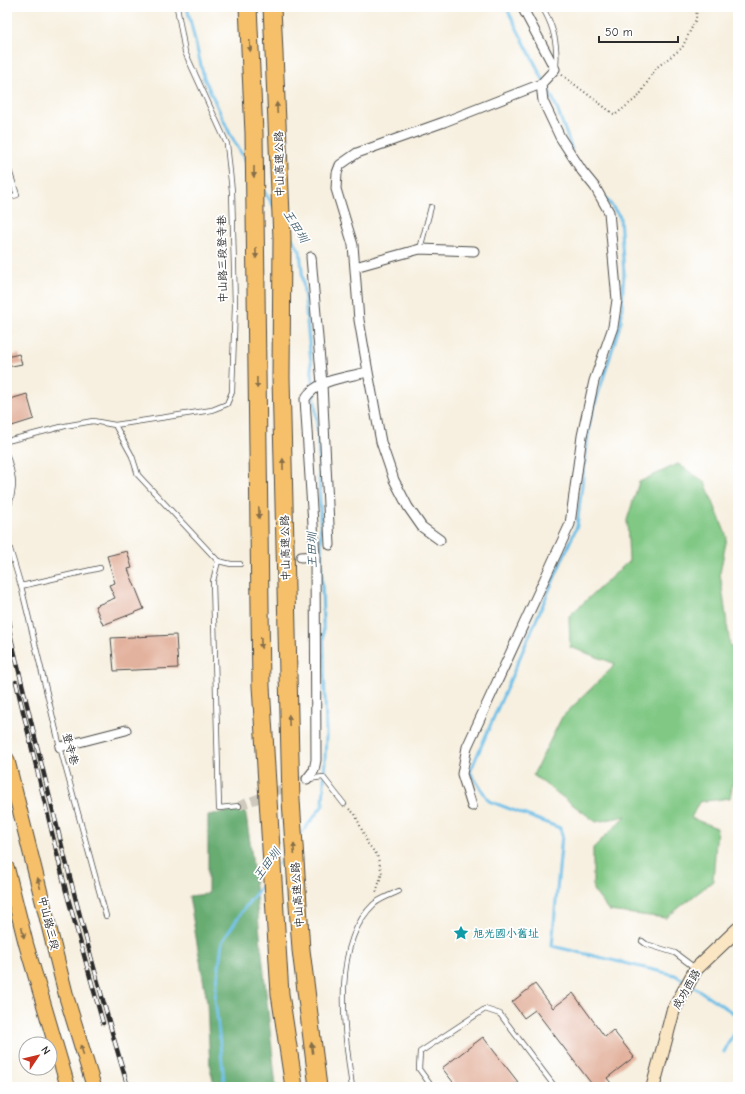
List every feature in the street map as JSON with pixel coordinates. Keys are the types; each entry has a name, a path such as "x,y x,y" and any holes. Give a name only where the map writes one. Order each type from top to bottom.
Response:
{"highway":[{"name":"中山高速公路","path":"248,7 254,133 262,686 280,994 294,1087"},
{"name":"中山高速公路","path":"272,7 282,238 281,385 291,800 301,950 318,1087"}],"main road":[{"name":"中山路三段","path":"7,759 67,999 94,1087"},
{"path":"7,868 26,944 68,1087"}],"street":[{"path":"440,540 422,527 408,507 394,480 381,442 359,320 352,245 336,189 337,173 340,165 357,152 444,122 544,82 555,69 522,7"},
{"path":"472,806 462,774 467,747 570,524 582,436 594,382 613,327 617,300 609,212 595,187 582,171 560,137 543,101 544,82"},
{"path":"355,267 420,249 474,251"},
{"path":"311,257 322,384 330,545"},
{"path":"307,779 314,770 316,760 315,556 305,399 310,392 322,384 368,372"},
{"path":"301,557 315,556"},
{"path":"60,747 126,730"},
{"name":"成功西路","path":"653,1087 673,1011 696,969 738,928"}],"lane":[{"name":"中山路三段登寺巷","path":"7,441 65,426 93,421 114,425 212,410 227,404 232,392 235,306 232,191 227,144 186,52 177,7"},
{"path":"542,7 552,23 557,56 555,69"},
{"path":"7,164 18,195 7,198"},
{"path":"420,249 431,206"},
{"path":"114,425 132,456 138,475 218,561 231,564 240,564"},
{"path":"7,456 14,478 13,491 7,512"},
{"name":"登寺巷","path":"7,539 21,586 60,747 106,916"},
{"path":"218,561 213,581 219,808 239,806"},
{"path":"21,586 100,568"},
{"path":"307,779 323,777 344,804"},
{"path":"352,1087 346,1037 344,976 352,941 365,915 375,903 399,891"},
{"path":"642,941 646,944 675,953 696,969"},
{"path":"432,1087 419,1069 420,1052 485,1009 500,1014 555,1087"}],"path":[{"path":"555,69 615,115 639,96 656,68 682,48 696,19 697,7"},
{"path":"344,804 354,814 368,844 377,855 382,873 374,897"}],"green space":[{"path":"678,464 705,482 727,537 720,573 730,645 738,654 738,748 734,752 735,769 730,798 699,802 691,818 717,828 713,881 666,918 609,911 593,890 593,848 626,816 596,822 533,775 562,717 616,664 570,647 569,616 629,561 627,520 639,482"},
{"path":"245,809 251,849 276,1087 215,1087 210,1068 207,1002 189,896 208,894 208,815"}],"building":[{"path":"19,354 22,364 7,367 7,357"},
{"path":"27,394 34,419 12,426 7,409 7,400"},
{"path":"127,551 132,568 128,569 144,609 103,625 95,606 115,598 109,585 115,583 107,556"},
{"path":"176,635 178,668 114,671 111,638"},
{"path":"535,984 553,1008 573,993 605,1037 613,1030 634,1057 607,1078 614,1087 594,1087 535,1010 524,1018 512,1002"},
{"path":"483,1037 518,1082 512,1087 457,1087 442,1068"}],"waterway":[{"name":"王田圳","path":"187,7 204,78 230,134 247,163"},
{"path":"506,7 555,103 572,149"},
{"name":"王田圳","path":"261,186 274,207"},
{"path":"605,197 620,217 624,273 621,322 590,420 577,526 470,772 489,801 560,828 562,835 552,946 675,975 686,982"},
{"name":"王田圳","path":"289,233 300,251 318,433 326,735 323,805 300,835"},
{"name":"王田圳","path":"279,864 288,851"},
{"name":"王田圳","path":"227,1087 224,1080 215,999 222,942 243,910 267,879"},
{"path":"691,985 738,1016"},
{"path":"724,1052 738,1024"}],"tunnel":[{"path":"239,806 307,779"}],"railway":[{"path":"7,610 10,626"},
{"path":"7,621 64,855 128,1087"},
{"path":"16,682 66,891 103,1023"}],"place":[{"name":"旭光國小舊址","path":"461,933"}]}
